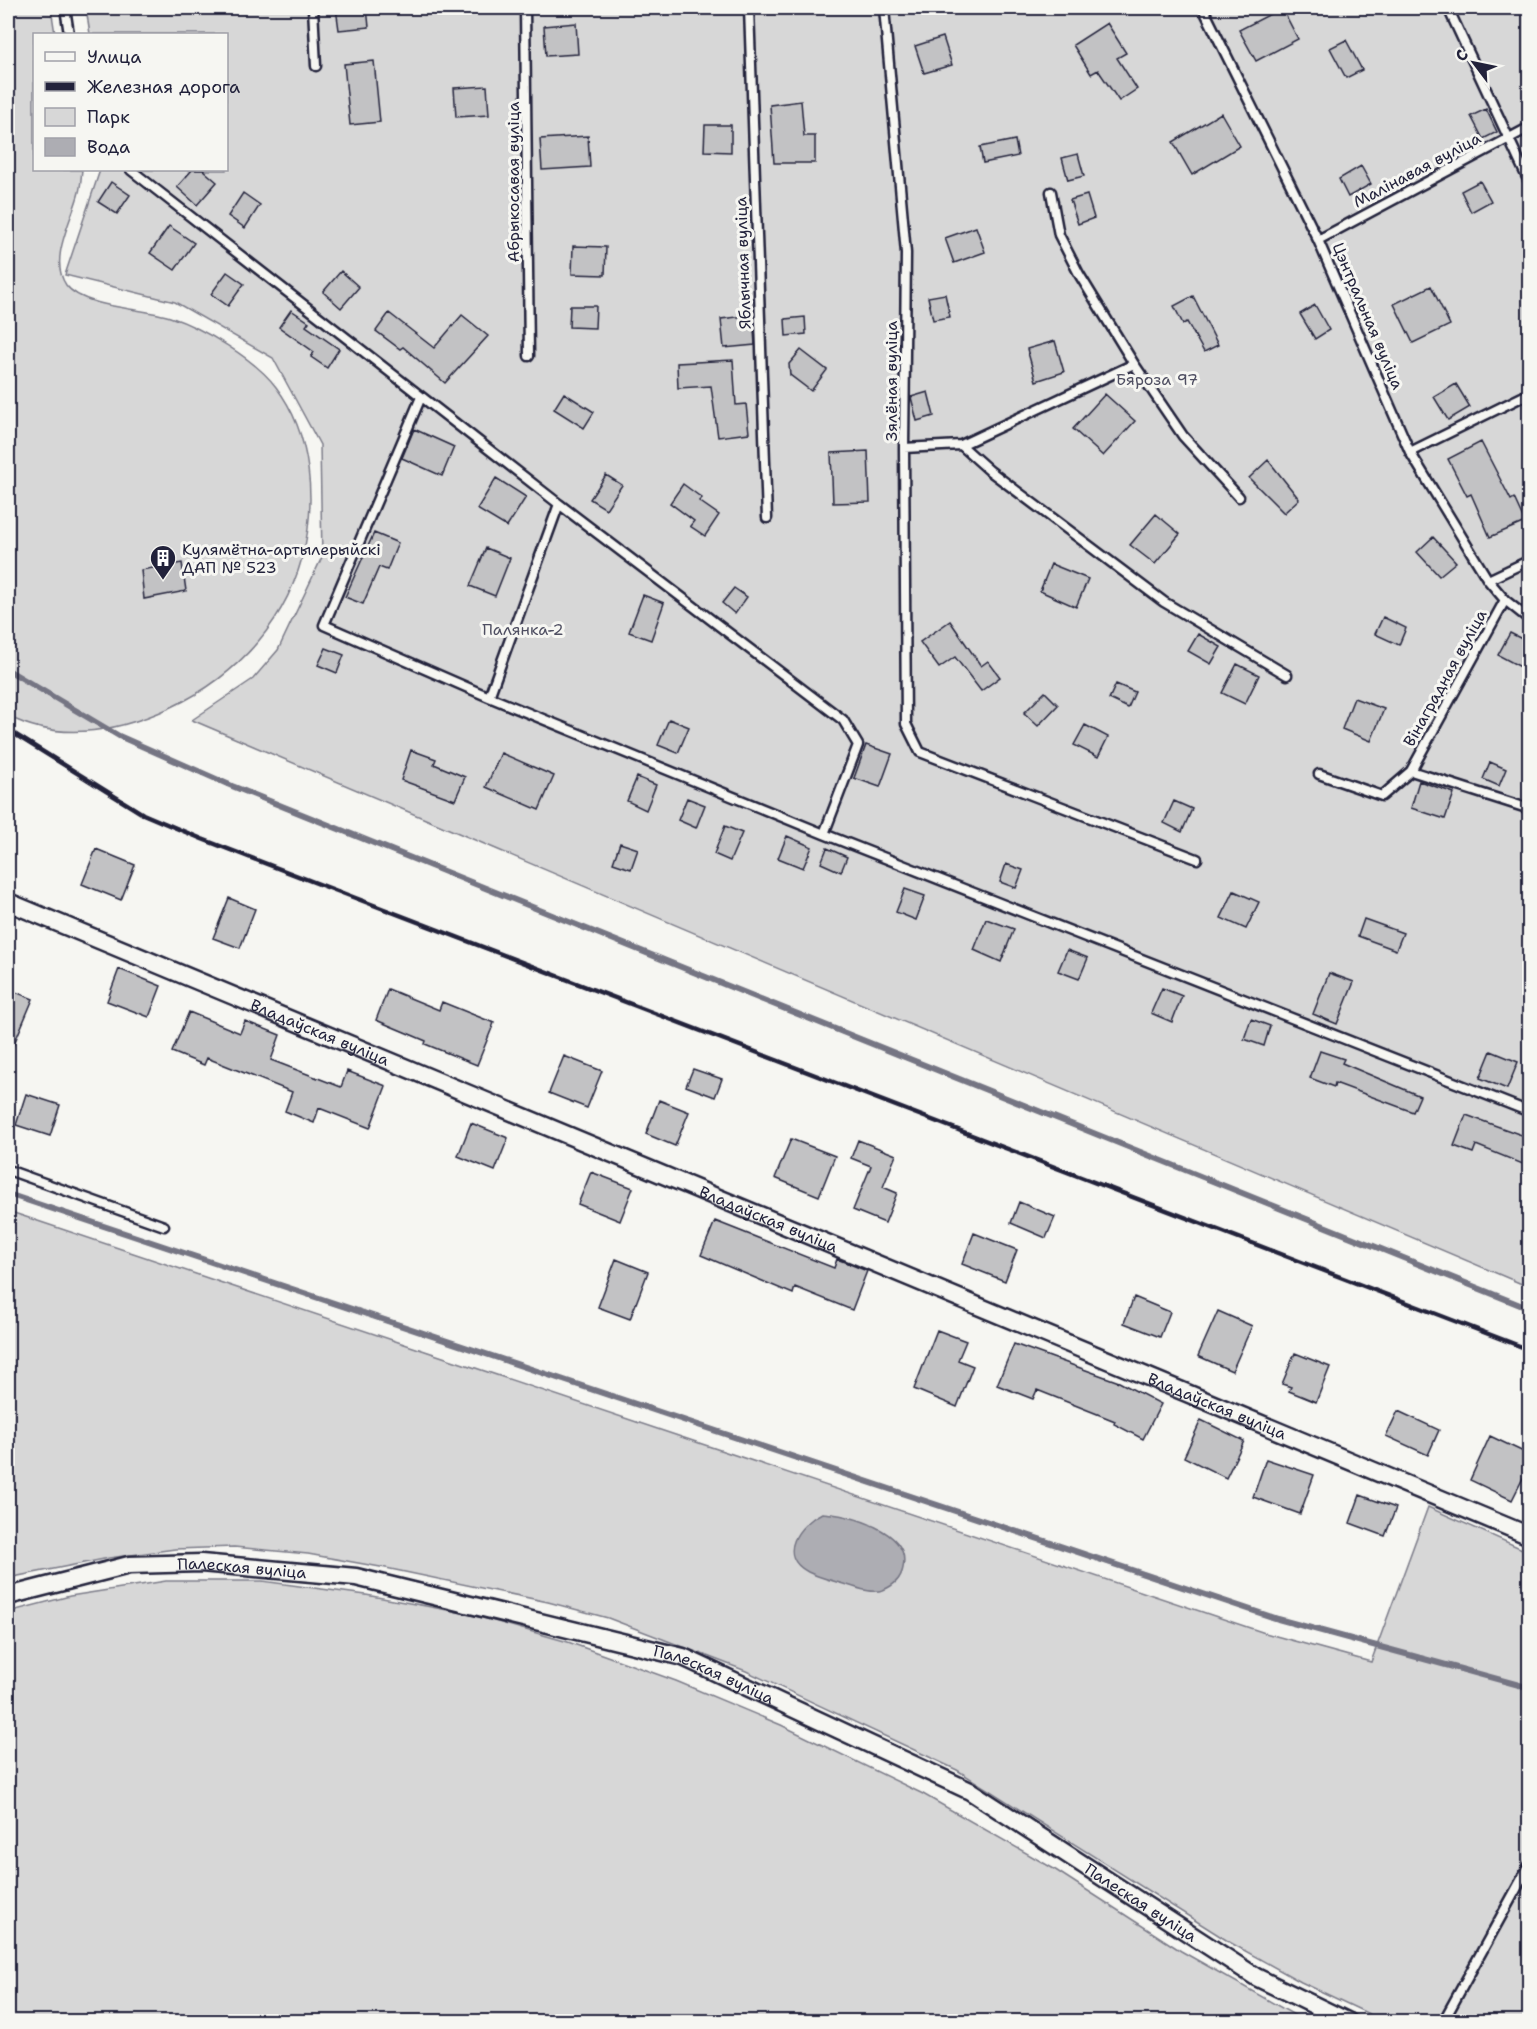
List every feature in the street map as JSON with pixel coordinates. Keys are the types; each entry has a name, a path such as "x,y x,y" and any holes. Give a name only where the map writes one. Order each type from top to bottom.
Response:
{"street":[{"name":"Владаўская вуліца","path":"8,902 1530,1536"},
{"name":"Палеская вуліца","path":"8,1596 129,1565 201,1563 296,1571 356,1577 683,1657 970,1791 1256,1977 1349,2022"}],"lane":[{"path":"65,8 69,33"},
{"path":"313,8 316,66"},
{"name":"Абрыкосавая вуліца","path":"525,8 529,356"},
{"name":"Яблычная вуліца","path":"749,8 767,518"},
{"name":"Зялёная вуліца","path":"884,8 906,253 904,448 961,445 1134,364"},
{"name":"Цэнтральная вуліца","path":"1203,8 1318,240 1410,452 1488,580 1505,600 1530,620"},
{"path":"1448,8 1530,184"},
{"name":"Малінавая вуліца","path":"1318,240 1530,127"},
{"path":"132,171 559,504 843,720 858,745 824,834"},
{"path":"1051,192 1059,235 1079,274 1134,364 1183,436 1239,497"},
{"path":"1410,452 1530,393"},
{"path":"421,397 324,625 489,697 824,834 1530,1112"},
{"path":"961,445 990,471 1164,602 1287,675"},
{"path":"904,448 906,724 920,752 1197,859"},
{"path":"489,697 559,504"},
{"path":"1488,580 1530,560"},
{"name":"Вінаградная вуліца","path":"1411,771 1505,600"},
{"path":"1319,774 1382,796 1411,771 1530,809"},
{"path":"8,1170 164,1226"},
{"path":"1443,2022 1530,1864"}],"green space":[{"path":"8,8 51,8 55,33 33,33 33,171 82,171 79,192 63,238 61,251 61,275 66,285 74,293 99,303 158,314 183,322 242,355 267,376 288,406 304,447 310,492 309,515 302,558 281,609 266,632 248,652 229,671 207,687 158,713 102,729 64,731 45,729 8,716"},
{"name":"Бяроза 97","path":"86,8 1529,8 1529,1287 192,720 253,679 278,650 322,557 320,445 273,358 175,302 65,275 100,171 228,171 228,33 90,33"},
{"path":"8,1211 1265,1633 1371,1662 1428,1507 1529,1552 1529,2021 1394,2022 1371,2015 1301,1982 1231,1943 957,1770 746,1671 608,1618 548,1602 386,1568 308,1554 234,1547 175,1549 109,1558 8,1578"},
{"path":"166,1581 262,1581 366,1595 469,1614 568,1642 676,1681 781,1725 923,1794 1054,1869 1181,1951 1305,2021 8,2021 8,1612 70,1596"}],"water":[{"path":"822,1513 847,1517 876,1527 898,1544 903,1555 903,1568 896,1582 883,1590 869,1591 817,1576 798,1565 793,1557 794,1540 806,1524"}],"building":[{"path":"336,8 367,8 369,27 339,30"},
{"path":"1282,8 1298,39 1256,61 1239,30"},
{"path":"576,23 578,54 546,56 544,26"},
{"path":"1107,23 1126,53 1117,58 1137,89 1119,101 1098,70 1091,74 1073,45"},
{"path":"943,37 952,65 924,73 915,46"},
{"path":"1346,40 1362,70 1346,78 1330,48"},
{"path":"374,61 380,122 350,125 344,64"},
{"path":"487,86 489,115 456,117 454,88"},
{"path":"801,101 804,136 815,136 815,163 774,163 770,105"},
{"path":"1486,109 1497,132 1483,139 1471,116"},
{"path":"1221,113 1240,146 1192,175 1173,142"},
{"path":"705,125 731,125 731,152 704,151"},
{"path":"588,136 590,167 542,170 540,139"},
{"path":"1015,140 1018,156 983,163 980,147"},
{"path":"1078,154 1084,176 1068,180 1062,158"},
{"path":"1361,166 1371,184 1348,197 1339,179"},
{"path":"191,171 204,171 217,182 197,205 177,187"},
{"path":"1480,181 1491,201 1471,212 1461,191"},
{"path":"111,182 130,195 117,214 98,202"},
{"path":"243,193 260,205 245,228 228,216"},
{"path":"1087,195 1094,218 1078,224 1070,200"},
{"path":"169,226 194,243 175,270 150,253"},
{"path":"976,227 985,252 954,263 945,238"},
{"path":"573,246 606,247 605,275 572,274"},
{"path":"341,271 359,287 341,308 323,292"},
{"path":"227,272 244,284 228,306 211,294"},
{"path":"1431,286 1450,325 1413,343 1394,304"},
{"path":"945,294 950,317 933,320 928,297"},
{"path":"1193,296 1218,345 1204,352 1187,322 1183,324 1174,306"},
{"path":"1315,305 1329,330 1315,339 1300,314"},
{"path":"570,306 596,306 595,328 569,327"},
{"path":"291,310 309,322 306,326 339,349 327,368 311,357 314,352 279,327"},
{"path":"389,313 434,348 462,315 488,336 445,383 403,347 400,349 376,331"},
{"path":"753,315 755,345 724,348 721,319"},
{"path":"805,317 806,334 786,336 785,319"},
{"path":"1055,341 1064,372 1036,381 1027,349"},
{"path":"801,350 827,370 811,391 790,375 789,364"},
{"path":"733,360 736,405 746,404 749,433 718,437 711,386 678,388 677,363"},
{"path":"1456,384 1470,407 1448,420 1434,397"},
{"path":"928,392 934,416 917,421 911,397"},
{"path":"564,393 594,412 584,428 554,409"},
{"path":"1105,394 1135,421 1103,456 1073,429"},
{"path":"414,429 454,447 442,476 402,458"},
{"path":"1481,442 1511,500 1514,498 1525,522 1490,537 1471,494 1467,496 1448,459"},
{"path":"868,451 870,502 833,503 831,453"},
{"path":"1268,460 1299,499 1284,513 1249,478"},
{"path":"606,475 622,485 606,509 590,499"},
{"path":"496,478 526,497 507,527 477,509"},
{"path":"683,484 702,498 699,501 719,515 705,536 690,526 694,521 670,503"},
{"path":"1156,514 1180,534 1155,564 1130,545"},
{"path":"374,533 398,543 387,570 379,567 363,604 345,597"},
{"path":"1433,537 1456,562 1439,576 1417,552"},
{"path":"486,548 510,558 495,596 470,586"},
{"name":"Кулямётна-артылерыйскі ДАП № 523","path":"182,563 186,591 144,599 141,570"},
{"path":"1051,564 1088,579 1076,607 1040,591"},
{"path":"734,588 747,597 735,614 722,603"},
{"path":"643,595 664,603 651,640 629,632"},
{"path":"1383,617 1406,628 1399,645 1375,634"},
{"path":"950,621 981,666 988,661 1000,677 981,691 955,657 939,668 920,642"},
{"path":"1510,633 1530,643 1530,672 1498,655"},
{"path":"1198,634 1221,647 1211,664 1188,651"},
{"path":"326,648 344,655 337,673 318,665"},
{"path":"1237,664 1259,675 1245,704 1222,693"},
{"path":"1116,684 1135,692 1128,708 1109,699"},
{"path":"1045,692 1058,705 1038,726 1024,713"},
{"path":"1354,698 1384,709 1371,741 1342,729"},
{"path":"669,719 689,727 678,753 658,745"},
{"path":"1085,725 1108,737 1098,757 1074,745"},
{"path":"866,745 892,754 880,787 854,778"},
{"path":"411,750 436,759 434,764 465,777 455,800 401,780"},
{"path":"501,753 554,776 539,810 486,787"},
{"path":"1490,762 1506,769 1499,786 1483,779"},
{"path":"637,777 656,785 646,810 627,801"},
{"path":"1419,781 1454,793 1445,819 1411,808"},
{"path":"687,798 705,805 696,828 678,820"},
{"path":"1174,801 1192,809 1182,832 1164,823"},
{"path":"725,826 742,833 730,861 714,854"},
{"path":"787,836 812,847 803,868 778,858"},
{"path":"620,843 638,849 631,869 613,863"},
{"path":"827,848 847,857 841,872 821,863"},
{"path":"96,849 135,865 121,900 82,884"},
{"path":"1006,864 1023,870 1016,888 1000,882"},
{"path":"905,889 925,896 916,920 896,912"},
{"path":"1234,891 1259,902 1246,929 1221,918"},
{"path":"229,898 255,909 240,948 213,938"},
{"path":"986,919 1014,929 1001,962 974,950"},
{"path":"1364,919 1403,933 1396,950 1358,936"},
{"path":"1067,950 1088,958 1079,979 1058,971"},
{"path":"119,969 161,986 149,1017 107,1001"},
{"path":"1329,973 1354,982 1337,1024 1313,1014"},
{"path":"1162,988 1182,996 1172,1022 1151,1013"},
{"path":"8,989 33,999 8,1058"},
{"path":"388,989 439,1010 442,1002 494,1023 477,1065 425,1044 426,1041 376,1020"},
{"path":"189,1012 240,1033 245,1021 280,1035 271,1060 341,1087 347,1071 386,1086 370,1128 319,1108 314,1123 285,1111 292,1092 207,1058 204,1065 172,1052"},
{"path":"1251,1019 1270,1026 1264,1046 1244,1039"},
{"path":"1320,1051 1344,1059 1342,1063 1420,1096 1413,1112 1335,1083 1334,1087 1310,1078"},
{"path":"1491,1051 1518,1062 1507,1089 1480,1078"},
{"path":"564,1056 602,1071 587,1108 549,1093"},
{"path":"693,1069 722,1079 715,1097 686,1086"},
{"path":"26,1094 60,1105 50,1136 16,1125"},
{"path":"659,1100 689,1112 675,1146 646,1134"},
{"path":"1466,1115 1530,1138 1530,1167 1476,1145 1473,1153 1454,1146"},
{"path":"471,1123 508,1138 495,1171 458,1156"},
{"path":"791,1139 835,1156 819,1196 775,1178"},
{"path":"858,1140 896,1155 883,1187 897,1193 885,1223 853,1210 871,1166 851,1158"},
{"path":"591,1172 633,1188 620,1221 578,1204"},
{"path":"1019,1202 1055,1217 1046,1238 1011,1223"},
{"path":"715,1221 834,1268 837,1259 867,1271 852,1310 795,1287 793,1294 701,1255"},
{"path":"974,1233 1017,1250 1005,1281 962,1264"},
{"path":"616,1259 648,1272 630,1319 598,1307"},
{"path":"1134,1297 1170,1312 1160,1337 1124,1323"},
{"path":"1218,1311 1252,1326 1232,1371 1198,1356"},
{"path":"937,1330 966,1341 958,1360 973,1366 957,1407 914,1389"},
{"path":"1014,1344 1119,1382 1161,1404 1143,1439 1114,1424 1115,1421 1037,1390 1033,1399 997,1385"},
{"path":"1295,1353 1330,1367 1316,1402 1289,1391 1291,1387 1282,1384"},
{"path":"1398,1411 1439,1430 1428,1455 1386,1436"},
{"path":"1201,1420 1244,1441 1226,1478 1184,1457"},
{"path":"1490,1436 1530,1455 1530,1464 1512,1500 1470,1480"},
{"path":"1266,1459 1314,1475 1300,1514 1253,1497"},
{"path":"1360,1495 1396,1508 1385,1536 1350,1523"}],"waterway":[{"path":"8,670 119,736 232,786 1530,1309"},
{"path":"8,1194 1278,1619 1530,1688"}],"railway":[{"path":"8,730 143,814 202,839 1530,1350"}],"place":[{"name":"Кулямётна-артылерыйскі ДАП № 523","path":"163,581"}],"park label":[{"name":"Палянка-2","path":"523,629"}]}
